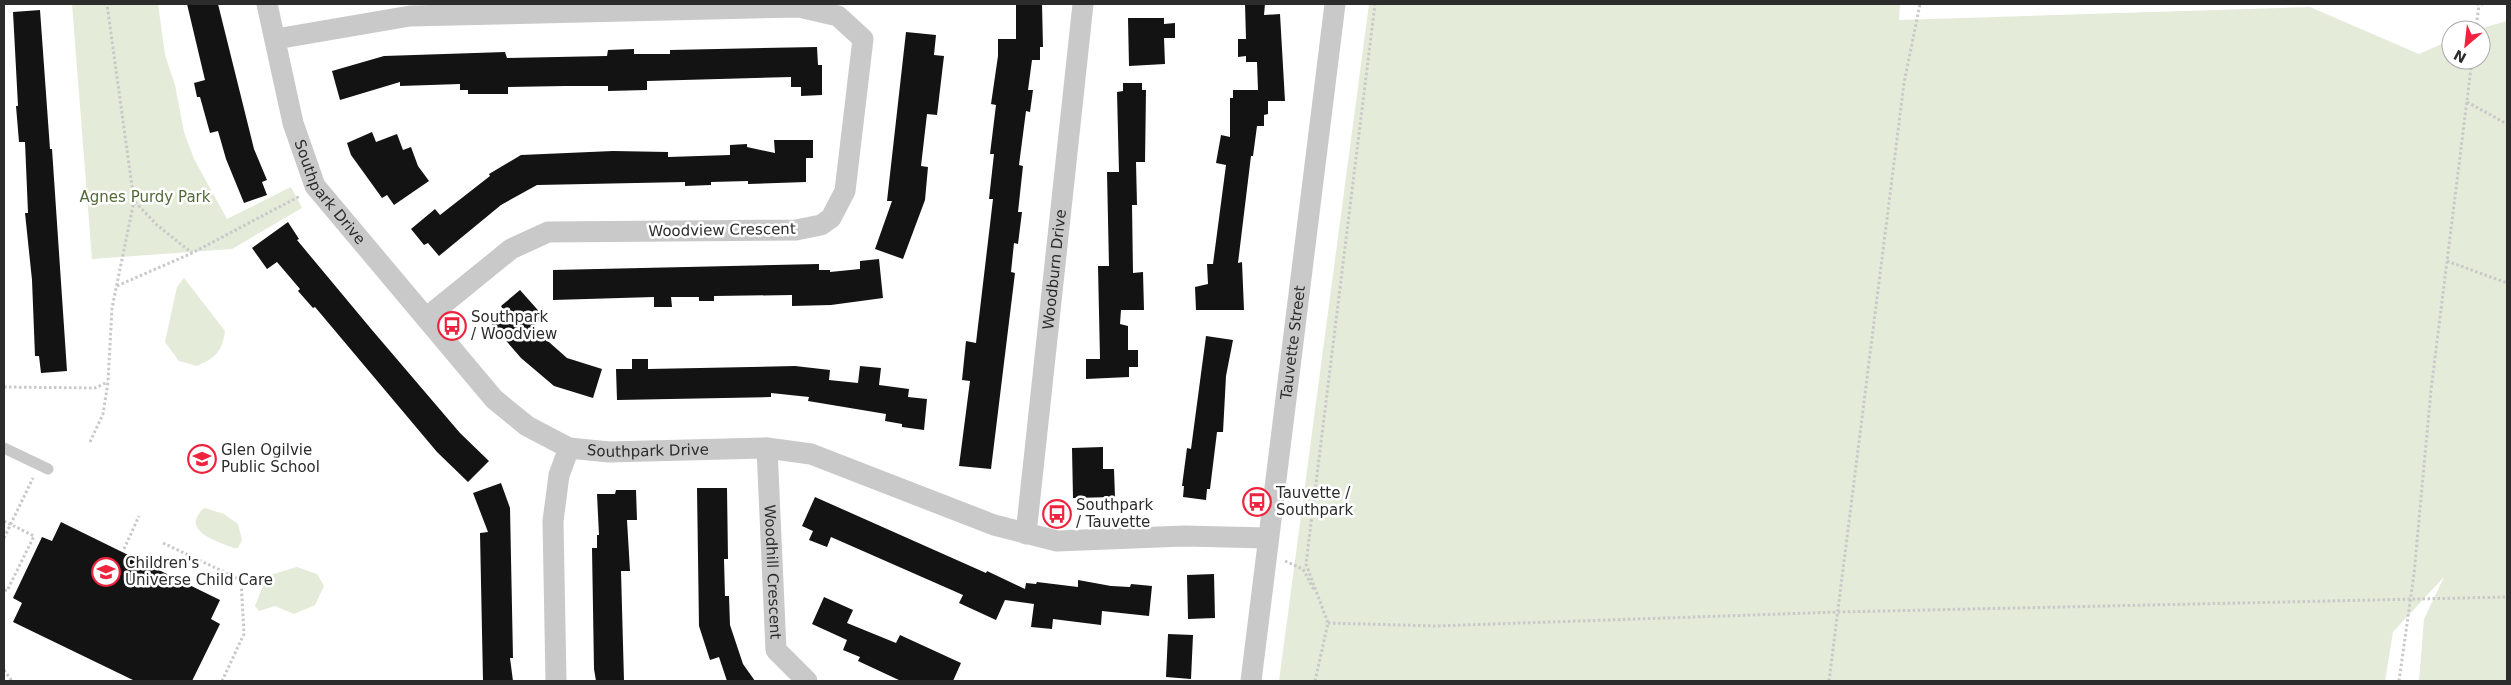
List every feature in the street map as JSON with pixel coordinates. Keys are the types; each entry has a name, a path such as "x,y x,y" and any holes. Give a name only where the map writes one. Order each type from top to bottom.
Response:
{"street":[{"name":"Southpark Drive","path":"267,4 293,123 315,186 494,399 527,426 568,448 609,452 767,448 811,454 994,525 1057,541 1184,536 1267,546"},
{"name":"Woodburn Drive","path":"1026,534 1083,4"},
{"name":"Tauvette Street","path":"1251,681 1335,4"},
{"name":"Woodview Crescent","path":"276,39 410,16 799,7 838,16 863,39 845,191 831,218 821,225 796,230 548,232 511,249 426,318"},
{"path":"556,681 552,521 559,475 568,448"},
{"name":"Woodhill Crescent","path":"767,448 776,650 806,681"}],"lane":[{"path":"4,448 48,469"}],"path":[{"path":"90,442 102,414 108,382 112,308 134,202 107,4"},
{"path":"1315,681 1328,623 1306,564 1375,4"},
{"path":"1829,681 1904,83 1920,4"},
{"path":"2477,20 2478,4 2484,4"},
{"path":"2398,681 2410,599 2431,390 2471,70"},
{"path":"2467,102 2507,124"},
{"path":"116,286 192,253 315,186"},
{"path":"134,202 157,226 192,253"},
{"path":"2447,262 2507,283"},
{"path":"4,387 95,388 108,382"},
{"path":"4,538 33,478"},
{"path":"124,549 139,516"},
{"path":"4,521 34,536 7,591 4,590"},
{"path":"163,543 241,580 244,634 222,681"},
{"path":"1267,546 1303,569 1328,623"},
{"path":"1328,623 1435,626 1838,612 2507,597"},
{"path":"4,670 12,681"}],"green space":[{"name":"Agnes Purdy Park","path":"72,4 158,4 165,55 175,85 184,132 194,159 227,219 291,187 302,208 232,249 92,259"},
{"path":"1369,4 1900,4 1899,20 2310,7 2419,54 2441,44 2441,70 2491,70 2491,26 2507,21 2507,681 2419,681 2424,619 2444,577 2393,632 2385,681 1279,681"},
{"path":"184,278 225,331 222,344 217,353 209,360 197,366 179,361 165,342 177,287"},
{"path":"205,508 224,514 238,524 242,540 238,548 234,548 202,533 196,523 197,517"},
{"path":"297,567 317,574 324,586 315,605 294,614 275,606 259,611 255,606 267,576"}],"building":[{"path":"187,4 218,4 254,149 267,180 262,182 267,195 244,203 226,159 218,131 210,133 194,83 205,80"},
{"path":"1016,4 1042,4 1043,47 1040,47 1040,60 1032,60 1028,90 1033,90 1030,112 1026,111 1019,165 1023,166 1018,212 1022,212 1018,244 1014,243 1011,272 1015,273 991,469 959,466 970,381 962,380 966,341 976,343 993,199 989,199 994,154 990,154 996,105 991,104 998,56 998,39 1016,39"},
{"path":"1245,4 1265,4 1264,15 1280,14 1285,101 1268,101 1268,114 1264,115 1264,126 1257,126 1253,156 1251,156 1238,263 1242,262 1244,310 1196,310 1195,287 1208,284 1207,264 1213,264 1226,165 1216,163 1221,135 1230,137 1230,98 1233,98 1233,90 1258,90 1257,62 1246,62 1246,56 1238,57 1238,39 1246,39"},
{"path":"40,10 50,149 52,149 67,371 41,373 39,356 35,356 32,280 25,213 28,213 25,142 19,142 13,12"},
{"path":"1128,18 1164,18 1164,24 1175,23 1175,38 1164,38 1165,64 1129,66"},
{"path":"906,32 936,35 934,55 944,56 937,115 927,114 921,166 928,167 925,200 903,259 875,249 892,201 887,201"},
{"path":"817,47 818,65 822,65 822,95 801,96 801,87 791,87 791,77 647,81 647,90 608,91 608,86 508,87 508,94 468,94 468,90 460,90 460,84 400,86 400,82 340,100 332,71 384,56 505,52 507,58 607,56 608,50 634,49 634,54 670,54 670,50"},
{"path":"1123,83 1142,83 1142,90 1146,90 1145,162 1136,162 1137,205 1132,205 1133,273 1143,272 1144,310 1121,310 1120,324 1128,326 1128,350 1138,350 1138,367 1129,367 1129,377 1086,379 1086,359 1100,359 1098,266 1109,266 1107,172 1119,172 1117,92 1123,91"},
{"path":"372,132 376,142 397,134 403,150 411,147 418,166 429,181 394,205 387,195 382,198 351,155 347,143"},
{"path":"774,140 813,140 813,158 806,158 806,182 748,184 748,181 711,182 711,185 685,186 685,182 537,185 501,205 439,256 428,243 424,245 411,229 435,209 440,215 490,176 489,174 521,155 613,151 668,152 668,157 730,155 730,145 747,144 747,147 775,153"},
{"path":"288,222 299,239 297,240 372,330 460,433 489,461 468,482 437,452 315,307 313,308 298,291 300,289 277,262 267,269 252,248"},
{"path":"879,259 883,298 831,305 792,306 792,295 714,296 714,301 699,301 699,297 671,297 672,307 654,307 654,297 553,300 553,270 819,264 819,270 830,270 830,272 860,269 860,261"},
{"path":"520,290 544,317 532,327 567,358 602,369 593,398 554,386 521,358 490,322 504,311 501,306"},
{"path":"1206,336 1233,340 1226,376 1223,432 1217,432 1210,489 1207,489 1206,500 1183,497 1184,486 1182,486 1187,448 1191,449"},
{"path":"632,359 648,359 648,369 795,366 830,370 829,380 858,383 860,366 881,368 879,385 909,389 908,397 927,399 924,430 902,427 902,424 885,421 886,414 808,401 809,397 771,393 771,397 617,400 616,369 632,369"},
{"path":"1103,447 1103,469 1114,469 1115,497 1073,498 1072,448"},
{"path":"501,483 510,508 513,658 510,658 513,681 483,681 480,533 488,532 473,493"},
{"path":"697,488 727,488 728,559 724,559 725,596 729,596 730,625 743,664 755,681 727,681 719,657 710,660 699,626"},
{"path":"616,490 636,490 637,520 627,520 630,571 621,571 624,681 596,681 594,669 592,548 597,548 597,535 599,535 597,494 615,494"},
{"path":"815,497 1025,589 1026,583 1036,584 1037,582 1078,587 1078,580 1111,586 1130,587 1131,584 1152,586 1149,616 1102,611 1101,625 1053,619 1052,629 1031,627 1034,604 1005,600 996,620 959,603 963,595 831,537 827,547 809,540 813,531 802,526"},
{"path":"61,522 220,600 211,619 220,624 192,681 135,681 13,622 22,603 13,598 42,537 52,541"},
{"path":"1214,574 1215,618 1188,619 1187,575"},
{"path":"824,597 853,610 847,623 896,643 900,635 961,663 953,681 901,681 858,661 860,657 843,650 847,640 812,624"},
{"path":"1168,634 1193,635 1191,679 1166,677"}],"place":[{"name":"Southpark / Woodview","path":"452,326"},
{"name":"Glen Ogilvie Public School","path":"202,459"},
{"name":"Tauvette / Southpark","path":"1257,502"},
{"name":"Southpark / Tauvette","path":"1057,514"},
{"name":"Children's Universe Child Care","path":"106,572"}]}
